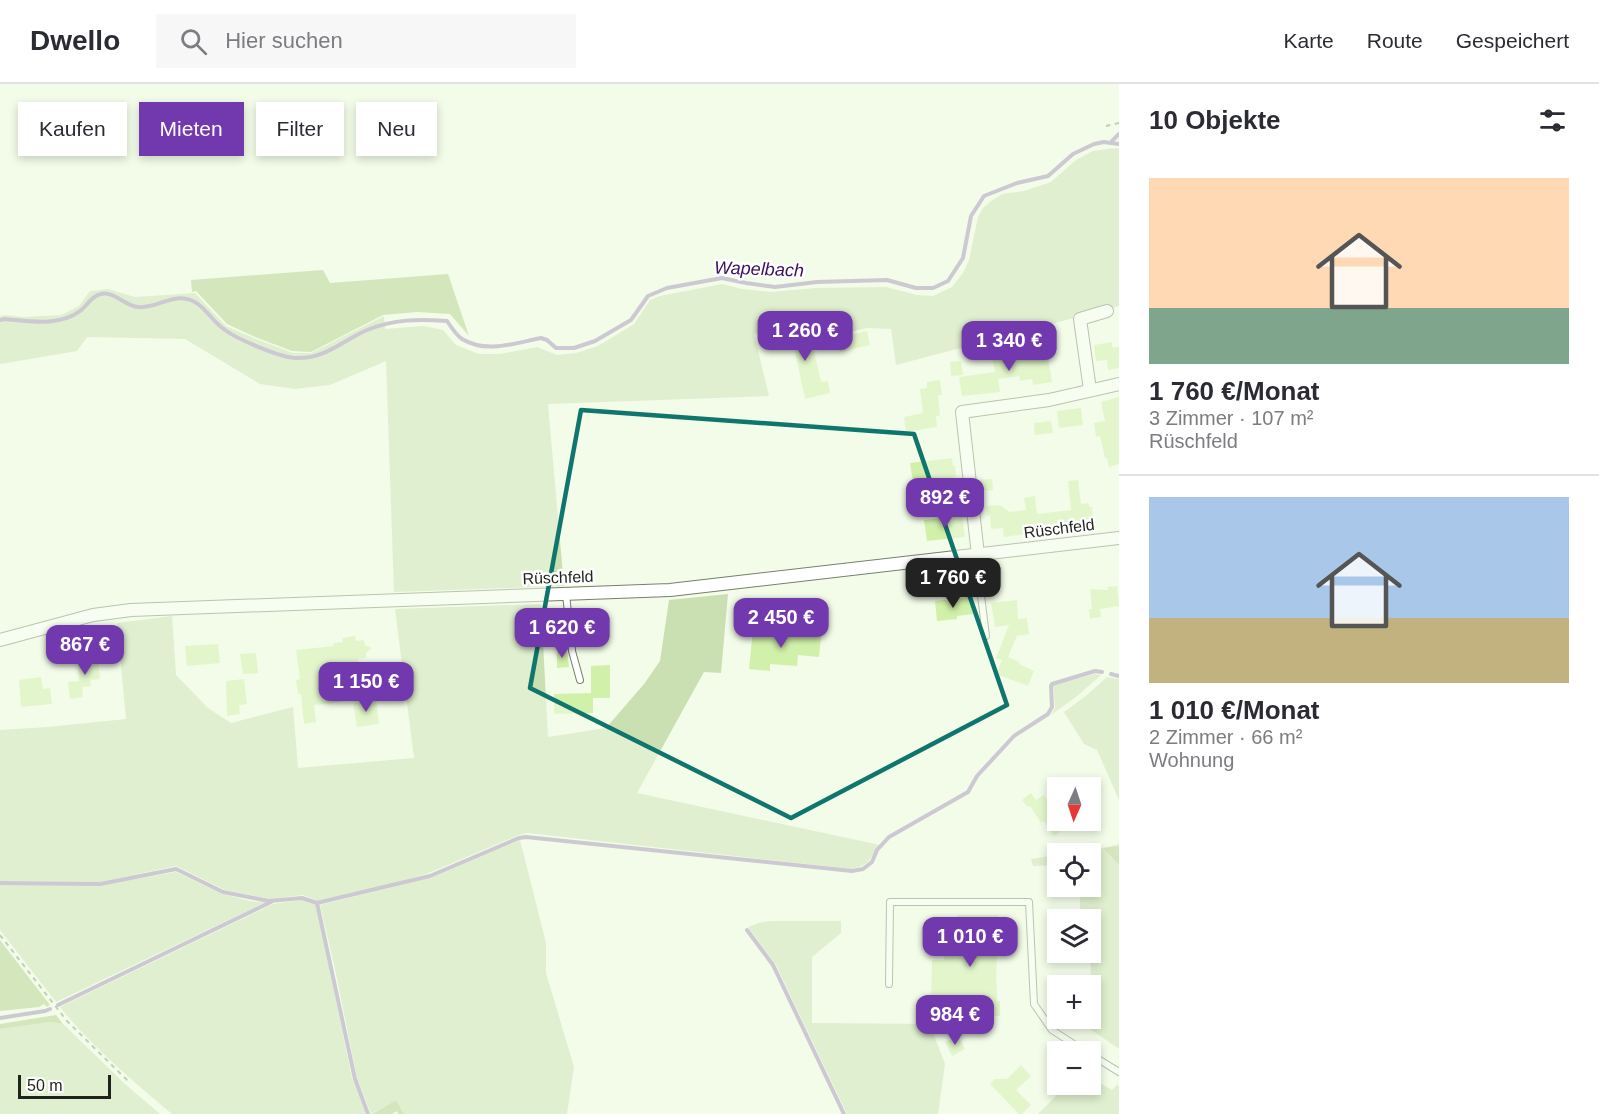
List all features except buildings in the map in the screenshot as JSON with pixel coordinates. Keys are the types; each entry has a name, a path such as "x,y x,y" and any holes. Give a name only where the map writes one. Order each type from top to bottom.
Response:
{"street":[{"path":"1090,390 1080,319 1107,311"},
{"path":"977,555 962,412 1049,400 1119,384"},
{"name":"Rüschfeld","path":"0,640 93,615 131,610 670,590 1119,538"}],"lane":[{"path":"977,555 986,636"},
{"path":"566,593 573,651 580,680"},
{"path":"889,984 890,902 1029,902 1034,1004 1052,1030 1069,1041"},
{"path":"1101,1061 1119,1072"}],"path":[{"path":"1106,126 1119,123"},
{"path":"0,935 67,1021 128,1081"}],"highlighted area":[{"path":"581,410 914,434 1007,705 791,818 530,688"}],"green space":[{"path":"1119,149 1119,306 896,365 891,329 867,328 833,336 830,321 754,334 769,396 548,404 564,586 394,592 386,361 330,385 295,389 260,384 185,339 87,337 77,351 0,364 0,316 61,315 79,306 90,291 108,289 135,297 195,293 226,326 293,353 311,353 384,316 385,329 424,326 443,330 456,345 479,354 500,354 537,347 557,355 576,353 598,346 634,324 650,300 722,284 771,292 816,288 886,287 917,295 933,296 952,287 963,273 969,260 978,217 990,202 1002,194 1024,191 1051,182 1076,160 1093,151"},
{"path":"323,270 330,283 448,274 469,336 450,314 417,312 383,315 311,352 292,351 227,324 196,291 192,292 191,280"},
{"path":"728,594 721,673 704,672 637,793 880,845 864,865 852,869 527,833 429,873 318,901 303,895 270,899 225,890 176,866 100,882 0,881 0,730 126,719 117,623 172,616 176,675 208,708 231,723 293,707 298,768 414,758 395,609 541,604 548,737 606,728 644,684 660,661 669,600"},
{"path":"1095,674 1101,675 1051,715 1055,708 1053,685"},
{"path":"1107,677 1119,679 1119,800 1097,750 1084,744 1064,712"},
{"path":"520,840 546,943 546,973 574,1067 567,1114 404,1114 396,1100 371,1114 357,1078 320,905 430,878"},
{"path":"1119,844 1119,846 1104,849 1119,865 1119,1049 1090,1029 1101,1029 1101,975 1091,975 1091,963 1101,963 1101,909 1080,909 1080,897 1101,897 1101,848"},
{"path":"1119,846 1119,865 1103,848"},
{"path":"1047,857 1047,865 1033,866 1031,859"},
{"path":"176,872 223,894 250,901 266,902 56,1002 0,930 0,885 101,885"},
{"path":"302,900 316,905 352,1078 366,1114 172,1114 99,1049 60,1007 273,904"},
{"path":"770,921 841,921 841,933 812,957 812,1023 932,1024 932,1030 945,1064 938,1114 847,1114 776,965 748,927"},
{"path":"0,940 50,1005 0,1011"},
{"path":"56,1015 63,1024 51,1022 0,1029 0,1024"},
{"path":"51,1022 63,1024 125,1084 160,1114 0,1114 0,1029"},
{"path":"1101,1084 1112,1090 1117,1085 1119,1086 1119,1114 1038,1114 1057,1095 1101,1095"},
{"path":"396,1100 404,1114 398,1114 397,1111 392,1114 372,1114"}],"waterway":[{"path":"1112,141 1119,134"},
{"name":"Wapelbach","path":"0,320 44,322 63,319 80,311 94,297 106,294 138,307 181,298 193,301 231,334 270,352 296,358 316,356 377,326 416,320 447,321 462,339 481,346 501,346 541,338 556,348 574,348 595,341 631,320 648,296 667,288 722,278 775,287 817,282 887,280 916,288 933,288 948,281 963,258 971,216 984,196 1017,183 1048,176 1073,154 1094,144 1104,142 1119,144"},
{"path":"0,883 100,884 176,869 223,892 269,901 302,898 317,903 430,876 526,837 852,871 863,869 872,862 877,850 889,837 968,792 977,776 1014,736 1048,714 1052,707 1052,684 1095,671 1102,672"},
{"path":"1111,674 1119,676"},
{"path":"58,1005 271,902"},
{"path":"317,903 355,1079 368,1114"},
{"path":"747,930 773,965 844,1114"},
{"path":"0,1018 50,1009"}]}
